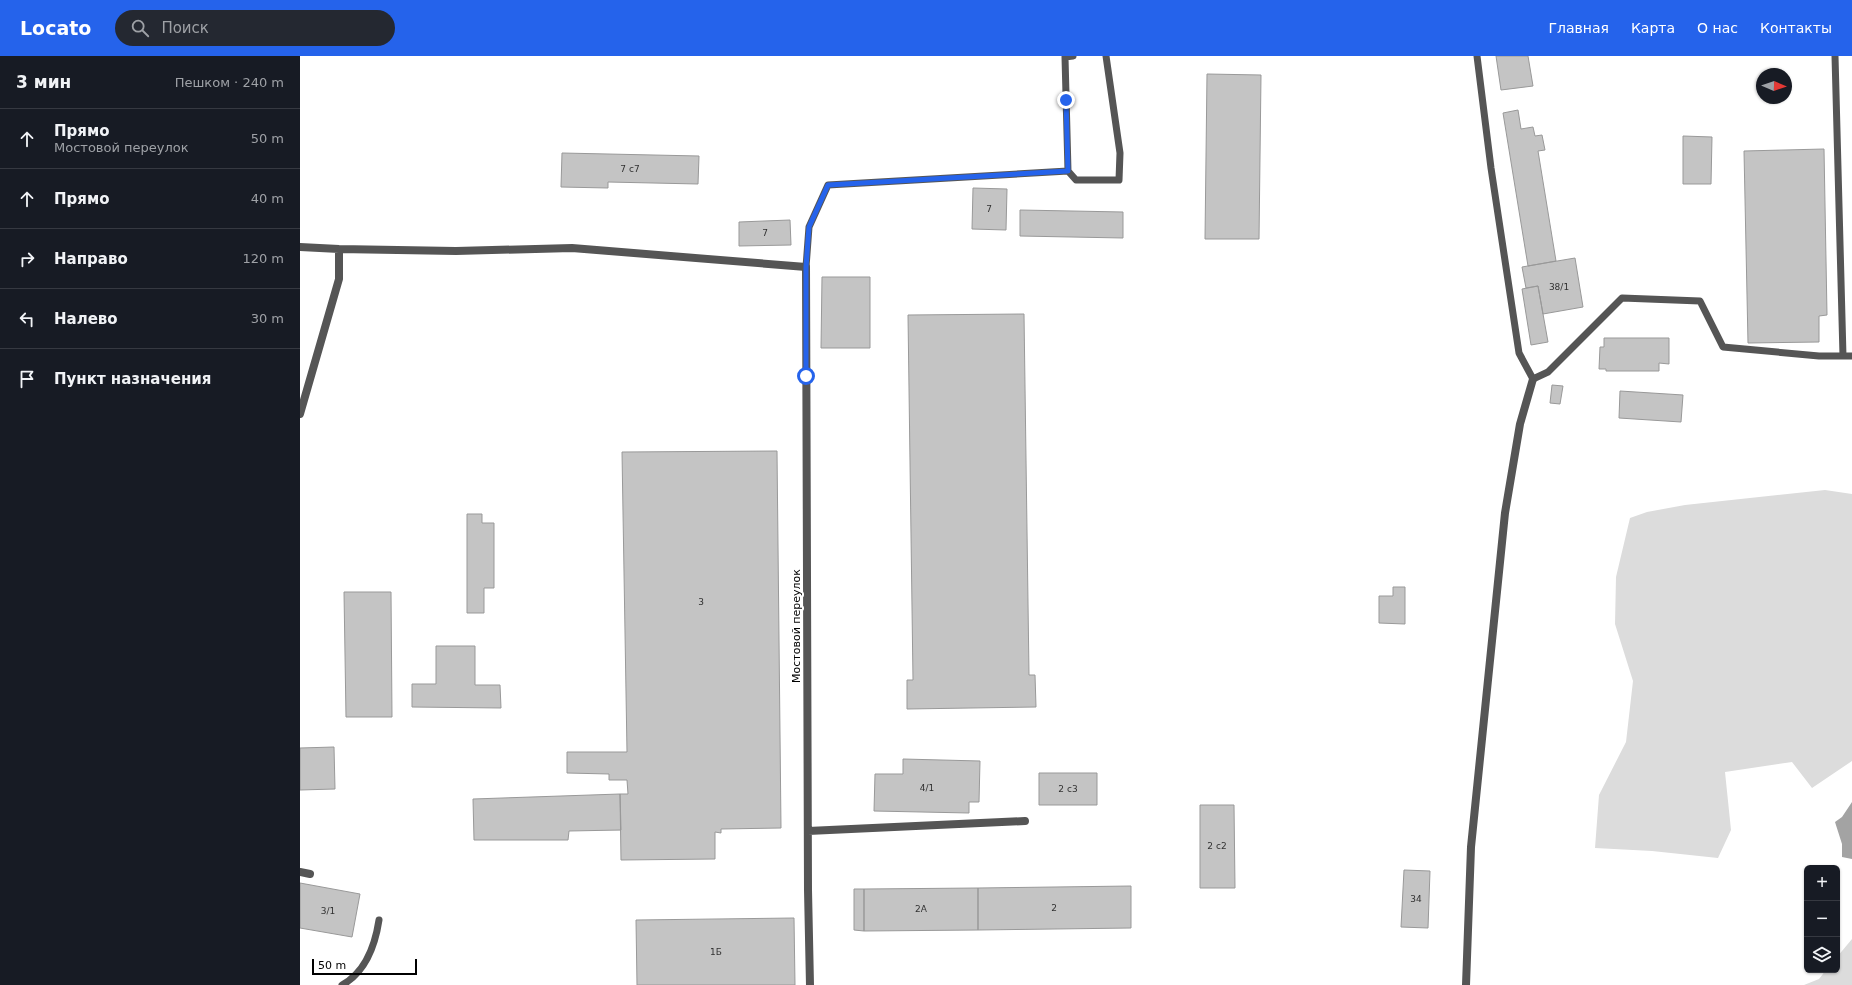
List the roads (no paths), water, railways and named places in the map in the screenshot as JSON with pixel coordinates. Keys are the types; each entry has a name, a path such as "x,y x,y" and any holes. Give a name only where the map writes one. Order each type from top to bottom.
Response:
{"street":[{"path":"300,247 456,251 572,248 806,267"},
{"path":"300,414 339,279 339,249"},
{"name":"Мостовой переулок","path":"806,267 810,985"},
{"path":"1466,985 1471,847 1504,513 1520,424 1533,379"},
{"path":"808,831 1025,821"},
{"path":"300,872 310,874"}],"lane":[{"path":"1073,56 1065,57 1068,171 1076,180 1119,180 1120,153 1106,56"},
{"path":"1477,56 1491,168 1519,353 1533,379 1548,372 1622,298 1700,301 1723,347 1819,356 1852,356"},
{"path":"1835,56 1843,356"},
{"path":"806,267 809,227 828,185 1068,171"},
{"path":"342,985 352,980 362,969 370,955 377,938 379,920"}]}
